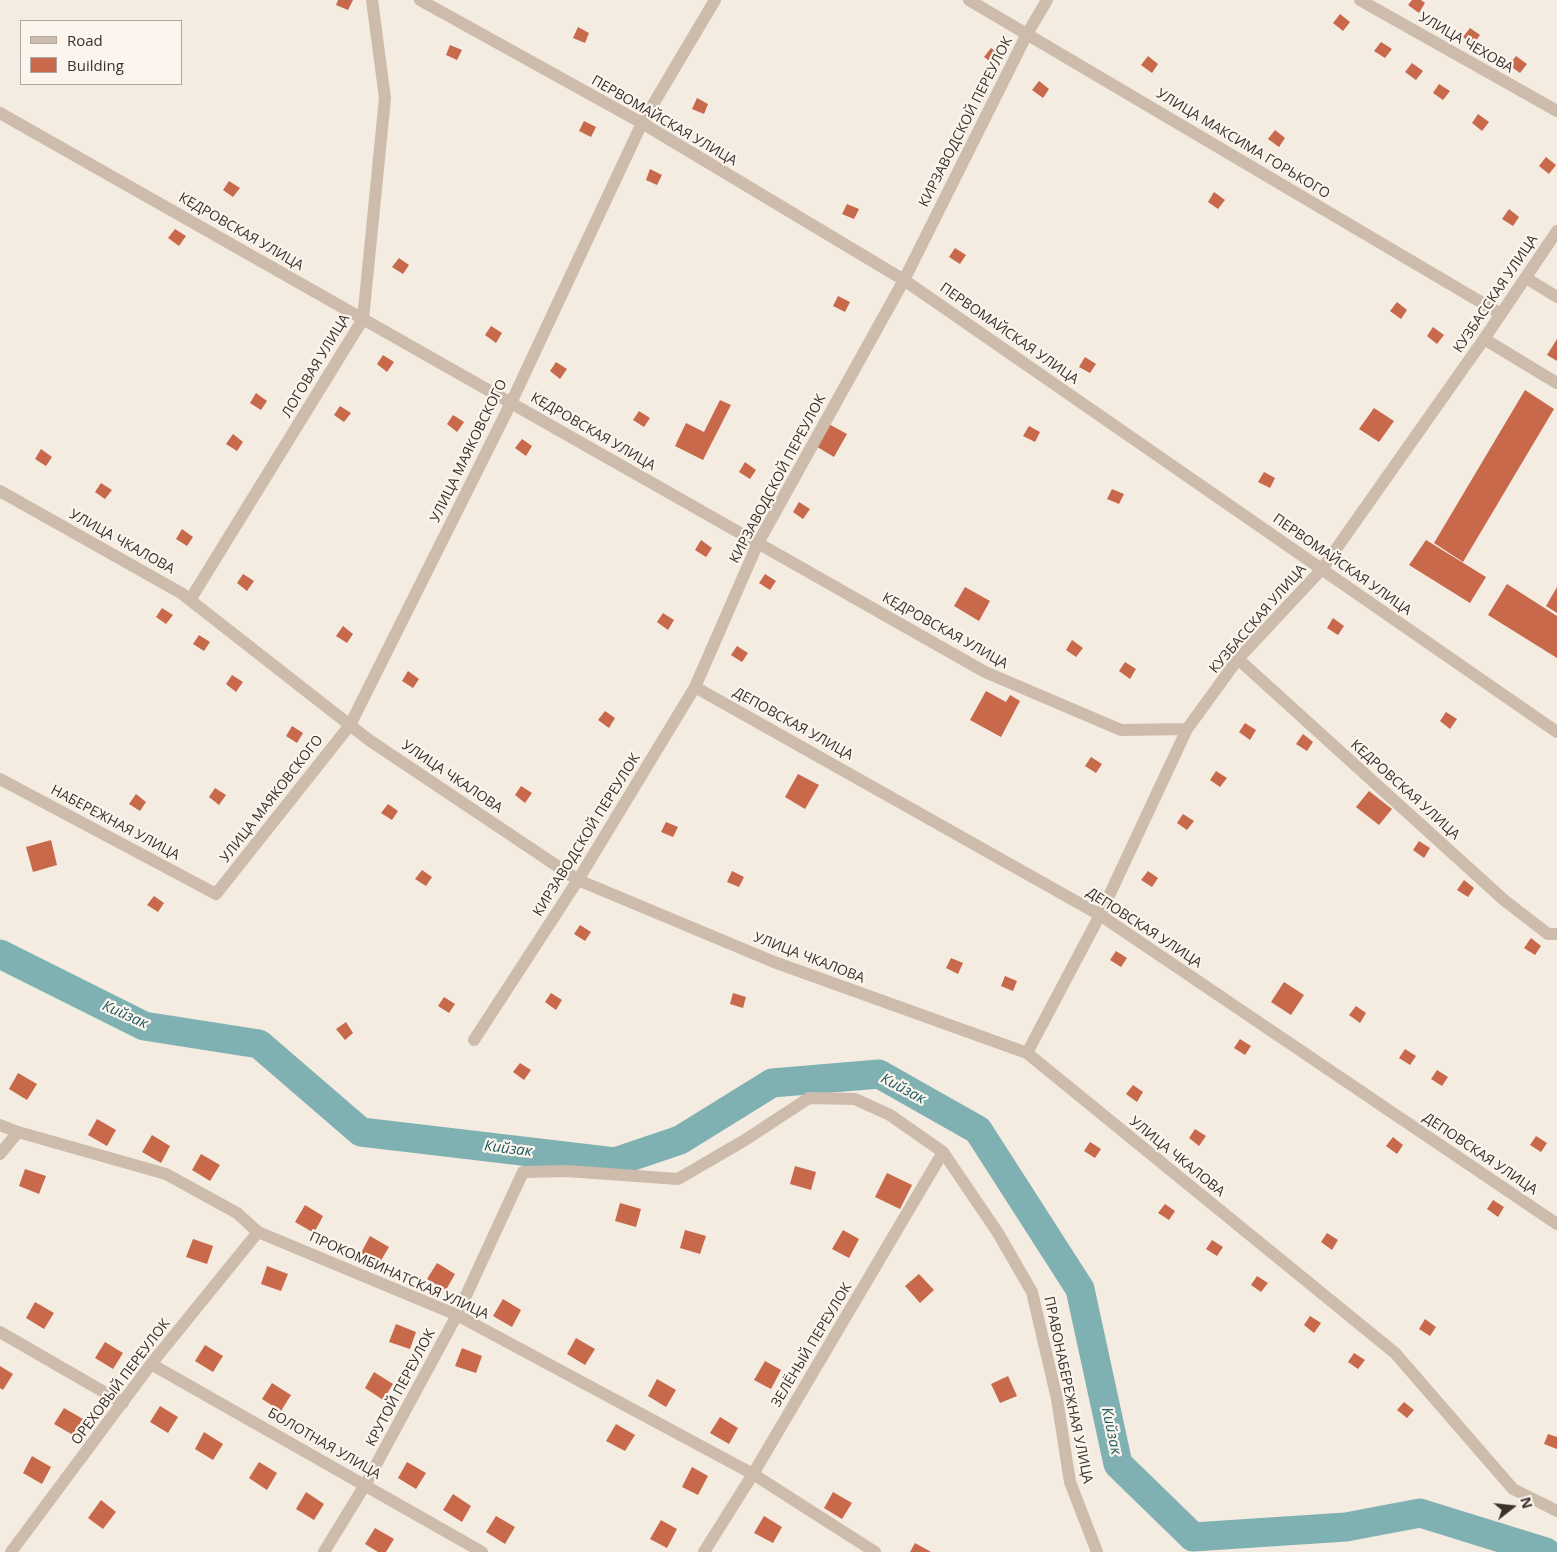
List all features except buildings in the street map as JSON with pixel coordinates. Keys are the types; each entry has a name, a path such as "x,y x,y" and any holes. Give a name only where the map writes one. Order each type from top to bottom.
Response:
{"street":[{"name":"ЛОГОВАЯ УЛИЦА","path":"190,600 363,319 385,98 372,0"},
{"name":"ПЕРВОМАЙСКАЯ УЛИЦА","path":"420,0 642,123 904,280 1557,732"},
{"name":"УЛИЦА МАЯКОВСКОГО","path":"216,894 350,724 511,403 642,123 715,0"},
{"name":"УЛИЦА МАКСИМА ГОРЬКОГО","path":"968,0 1501,314"},
{"name":"КИРЗАВОДСКОЙ ПЕРЕУЛОК","path":"474,1040 578,880 695,686 758,543 904,280 1027,34 1047,0"},
{"name":"УЛИЦА ЧЕХОВА","path":"1360,0 1557,112"},
{"name":"КЕДРОВСКАЯ УЛИЦА","path":"0,113 985,672 1121,730 1187,729"},
{"name":"КУЗБАССКАЯ УЛИЦА","path":"1027,1053 1100,915 1187,729 1238,660 1322,569 1484,339 1557,231"},
{"path":"1526,278 1557,297"},
{"path":"1484,339 1557,383"},
{"name":"УЛИЦА ЧКАЛОВА","path":"0,491 181,593 369,740 578,880 774,962 1027,1053 1395,1354 1513,1489 1557,1511"},
{"name":"КЕДРОВСКАЯ УЛИЦА","path":"1238,660 1504,900 1548,934 1557,934"},
{"name":"ДЕПОВСКАЯ УЛИЦА","path":"695,686 1100,915 1557,1224"},
{"name":"НАБЕРЕЖНАЯ УЛИЦА","path":"0,779 216,894"},
{"name":"ПРАВОНАБЕРЕЖНАЯ УЛИЦА","path":"457,1315 523,1172 567,1171 678,1179 745,1140 809,1098 855,1099 890,1115 943,1152 998,1233 1032,1292 1058,1399 1070,1482 1098,1552"},
{"name":"ПРОКОМБИНАТСКАЯ УЛИЦА","path":"0,1125 18,1132 166,1174 237,1213 258,1232 457,1315 753,1474 875,1552"},
{"path":"0,1154 18,1132"},
{"name":"ЗЕЛЁНЫЙ ПЕРЕУЛОК","path":"704,1552 753,1474 943,1152"},
{"name":"ОРЕХОВЫЙ ПЕРЕУЛОК","path":"11,1552 151,1364 258,1232"},
{"name":"КРУТОЙ ПЕРЕУЛОК","path":"324,1552 365,1484 457,1315"},
{"path":"0,1332 123,1403"},
{"name":"БОЛОТНАЯ УЛИЦА","path":"151,1364 482,1552"}],"waterway":[{"name":"Кийзак","path":"0,954 144,1026 259,1044 361,1132 615,1162 680,1140 772,1083 879,1074 978,1130 1080,1289 1118,1464 1193,1537 1346,1527 1420,1513 1546,1552"}]}
